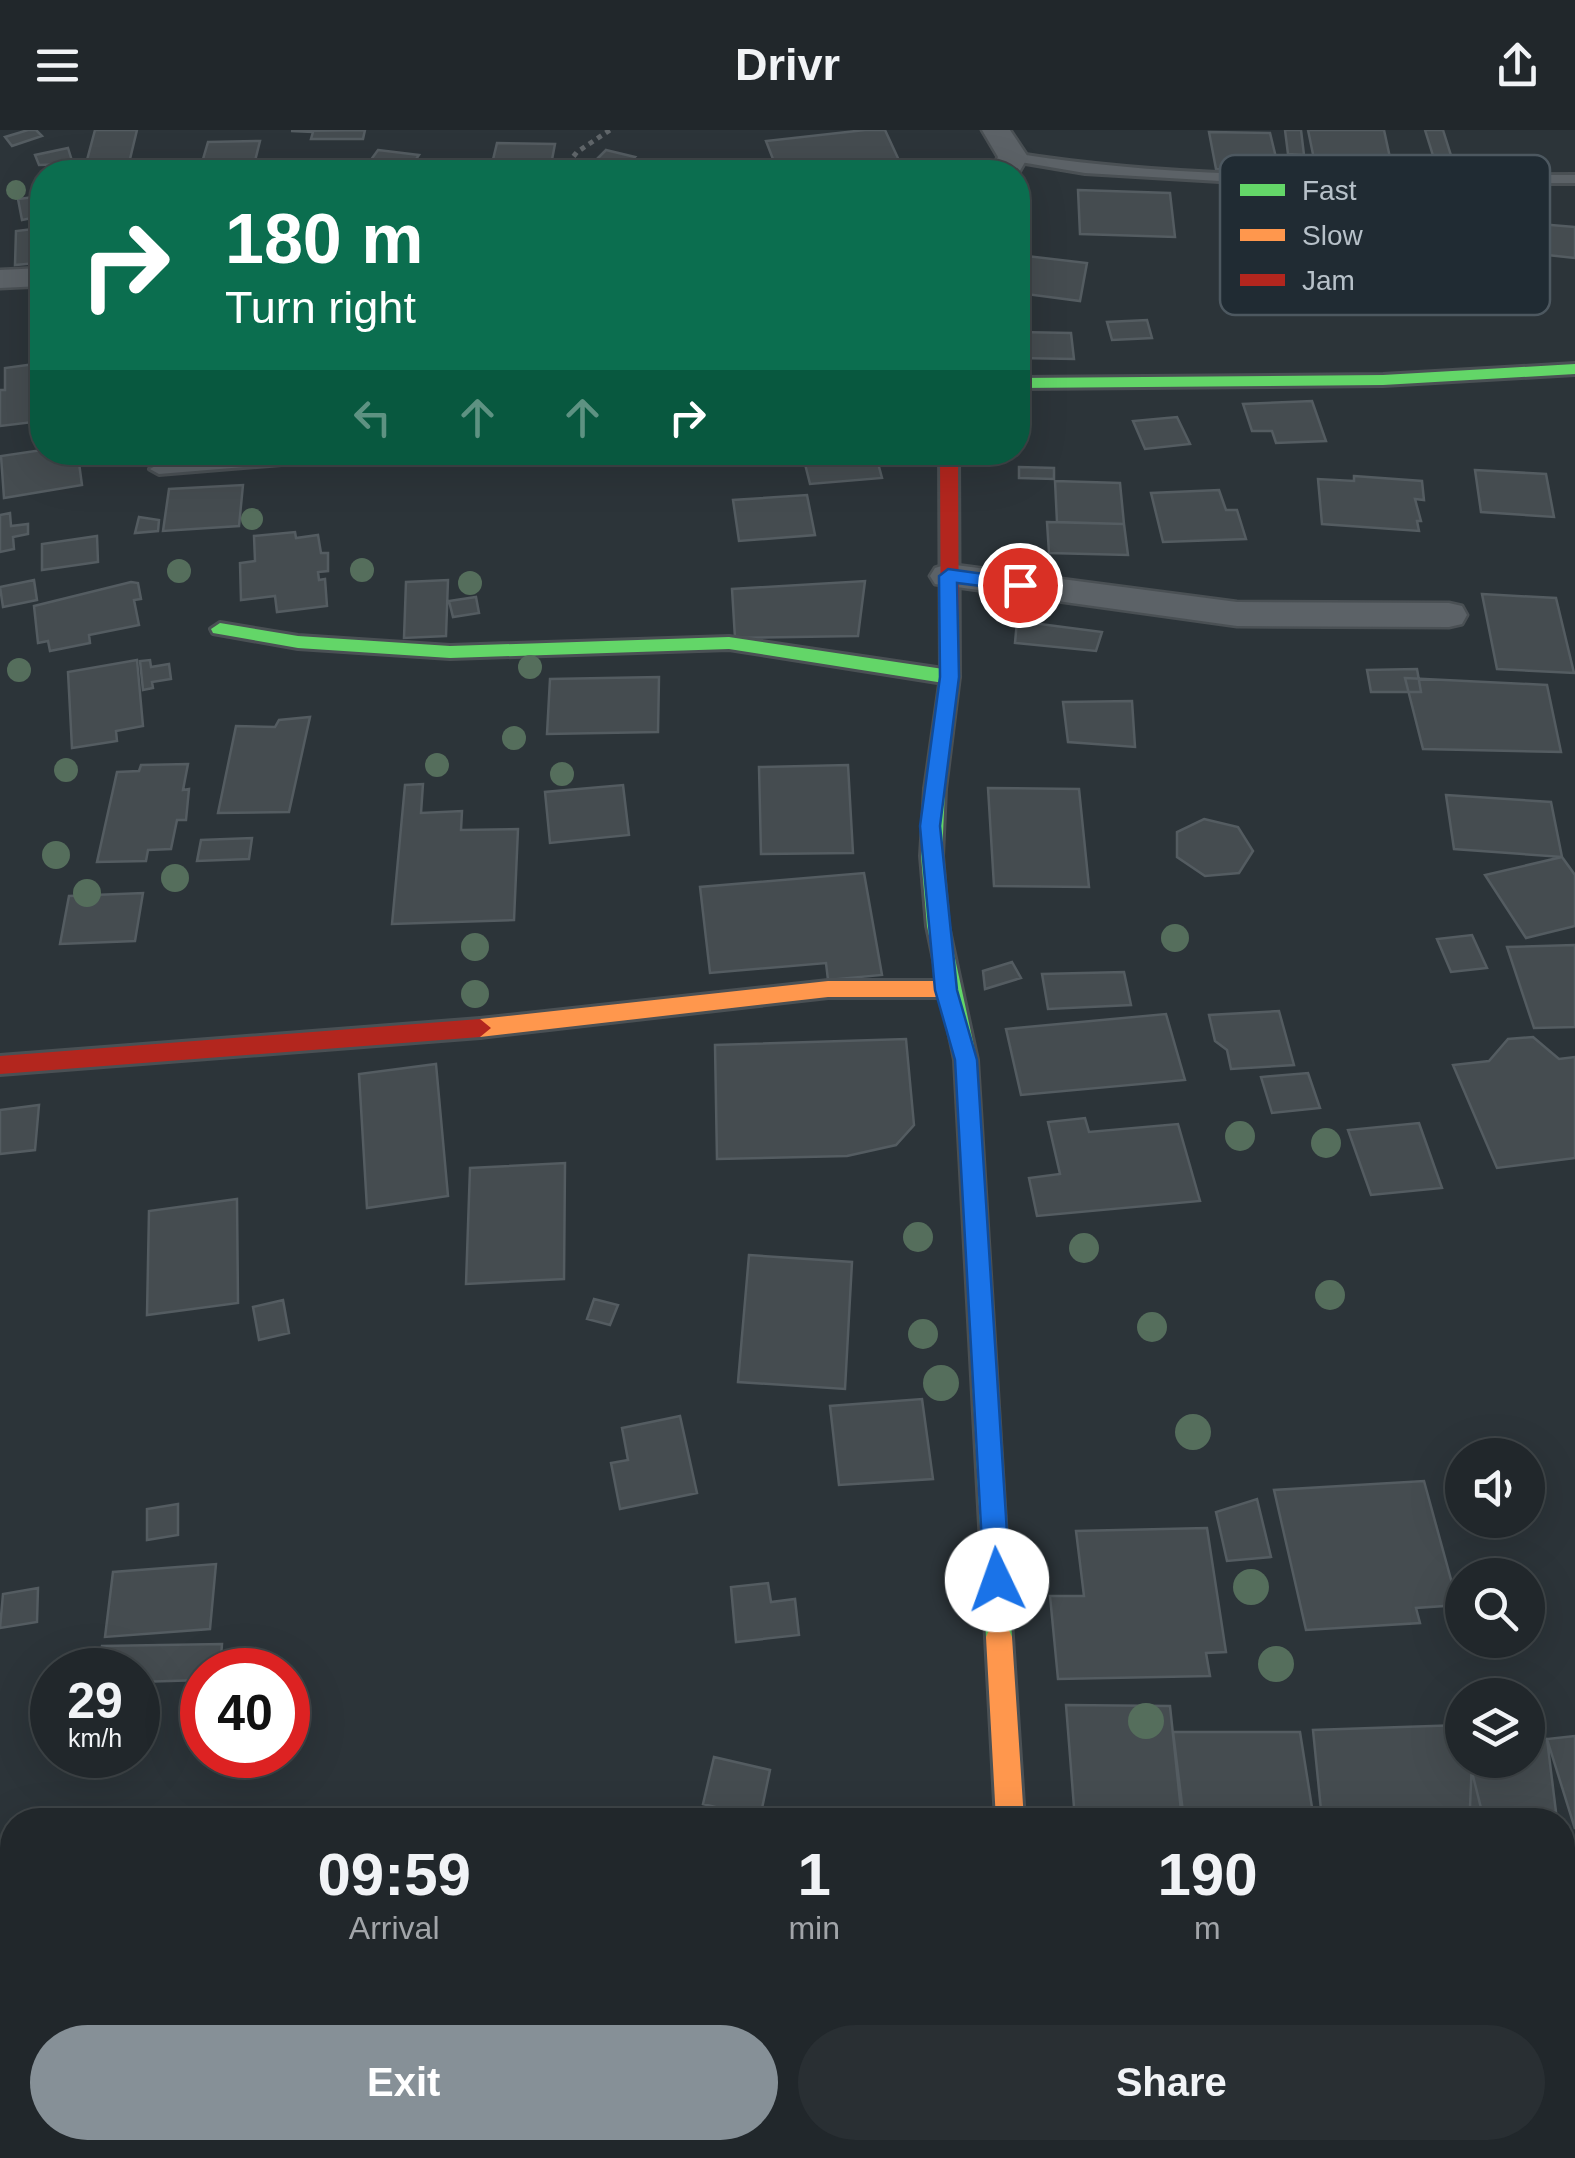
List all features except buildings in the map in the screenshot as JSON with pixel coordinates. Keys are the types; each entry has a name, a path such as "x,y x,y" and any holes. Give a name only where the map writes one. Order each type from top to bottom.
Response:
{"street":[{"path":"996,130 1006,160"},
{"path":"0,279 30,277"},
{"path":"1030,384 1382,380 1575,369"},
{"path":"949,465 950,677 930,826 946,990 966,1060 970,1106 1009,1808"},
{"path":"948,576 1237,614 1449,616"},
{"path":"220,629 298,642 450,652 729,644 950,677"},
{"path":"0,1064 538,1022 828,989 946,990"}],"lane":[{"path":"1030,166 1220,177"},
{"path":"159,469 208,465"}],"path":[{"path":"571,160 610,130"}],"traffic: fast":[{"path":"1030,383 1383,380 1575,369"},
{"path":"220,629 298,642 450,652 729,643 950,677"},
{"path":"935,789 932,856 937,926 966,1060 999,1637"}],"traffic: slow":[{"path":"480,1028 828,989 946,989"},
{"path":"999,1637 1009,1808"}],"traffic: jam":[{"path":"935,789 950,677 949,465"},
{"path":"0,1065 480,1028"}],"route":[{"path":"997,1580 966,1060 946,990 930,826 950,677 948,576 1020,585"}]}
